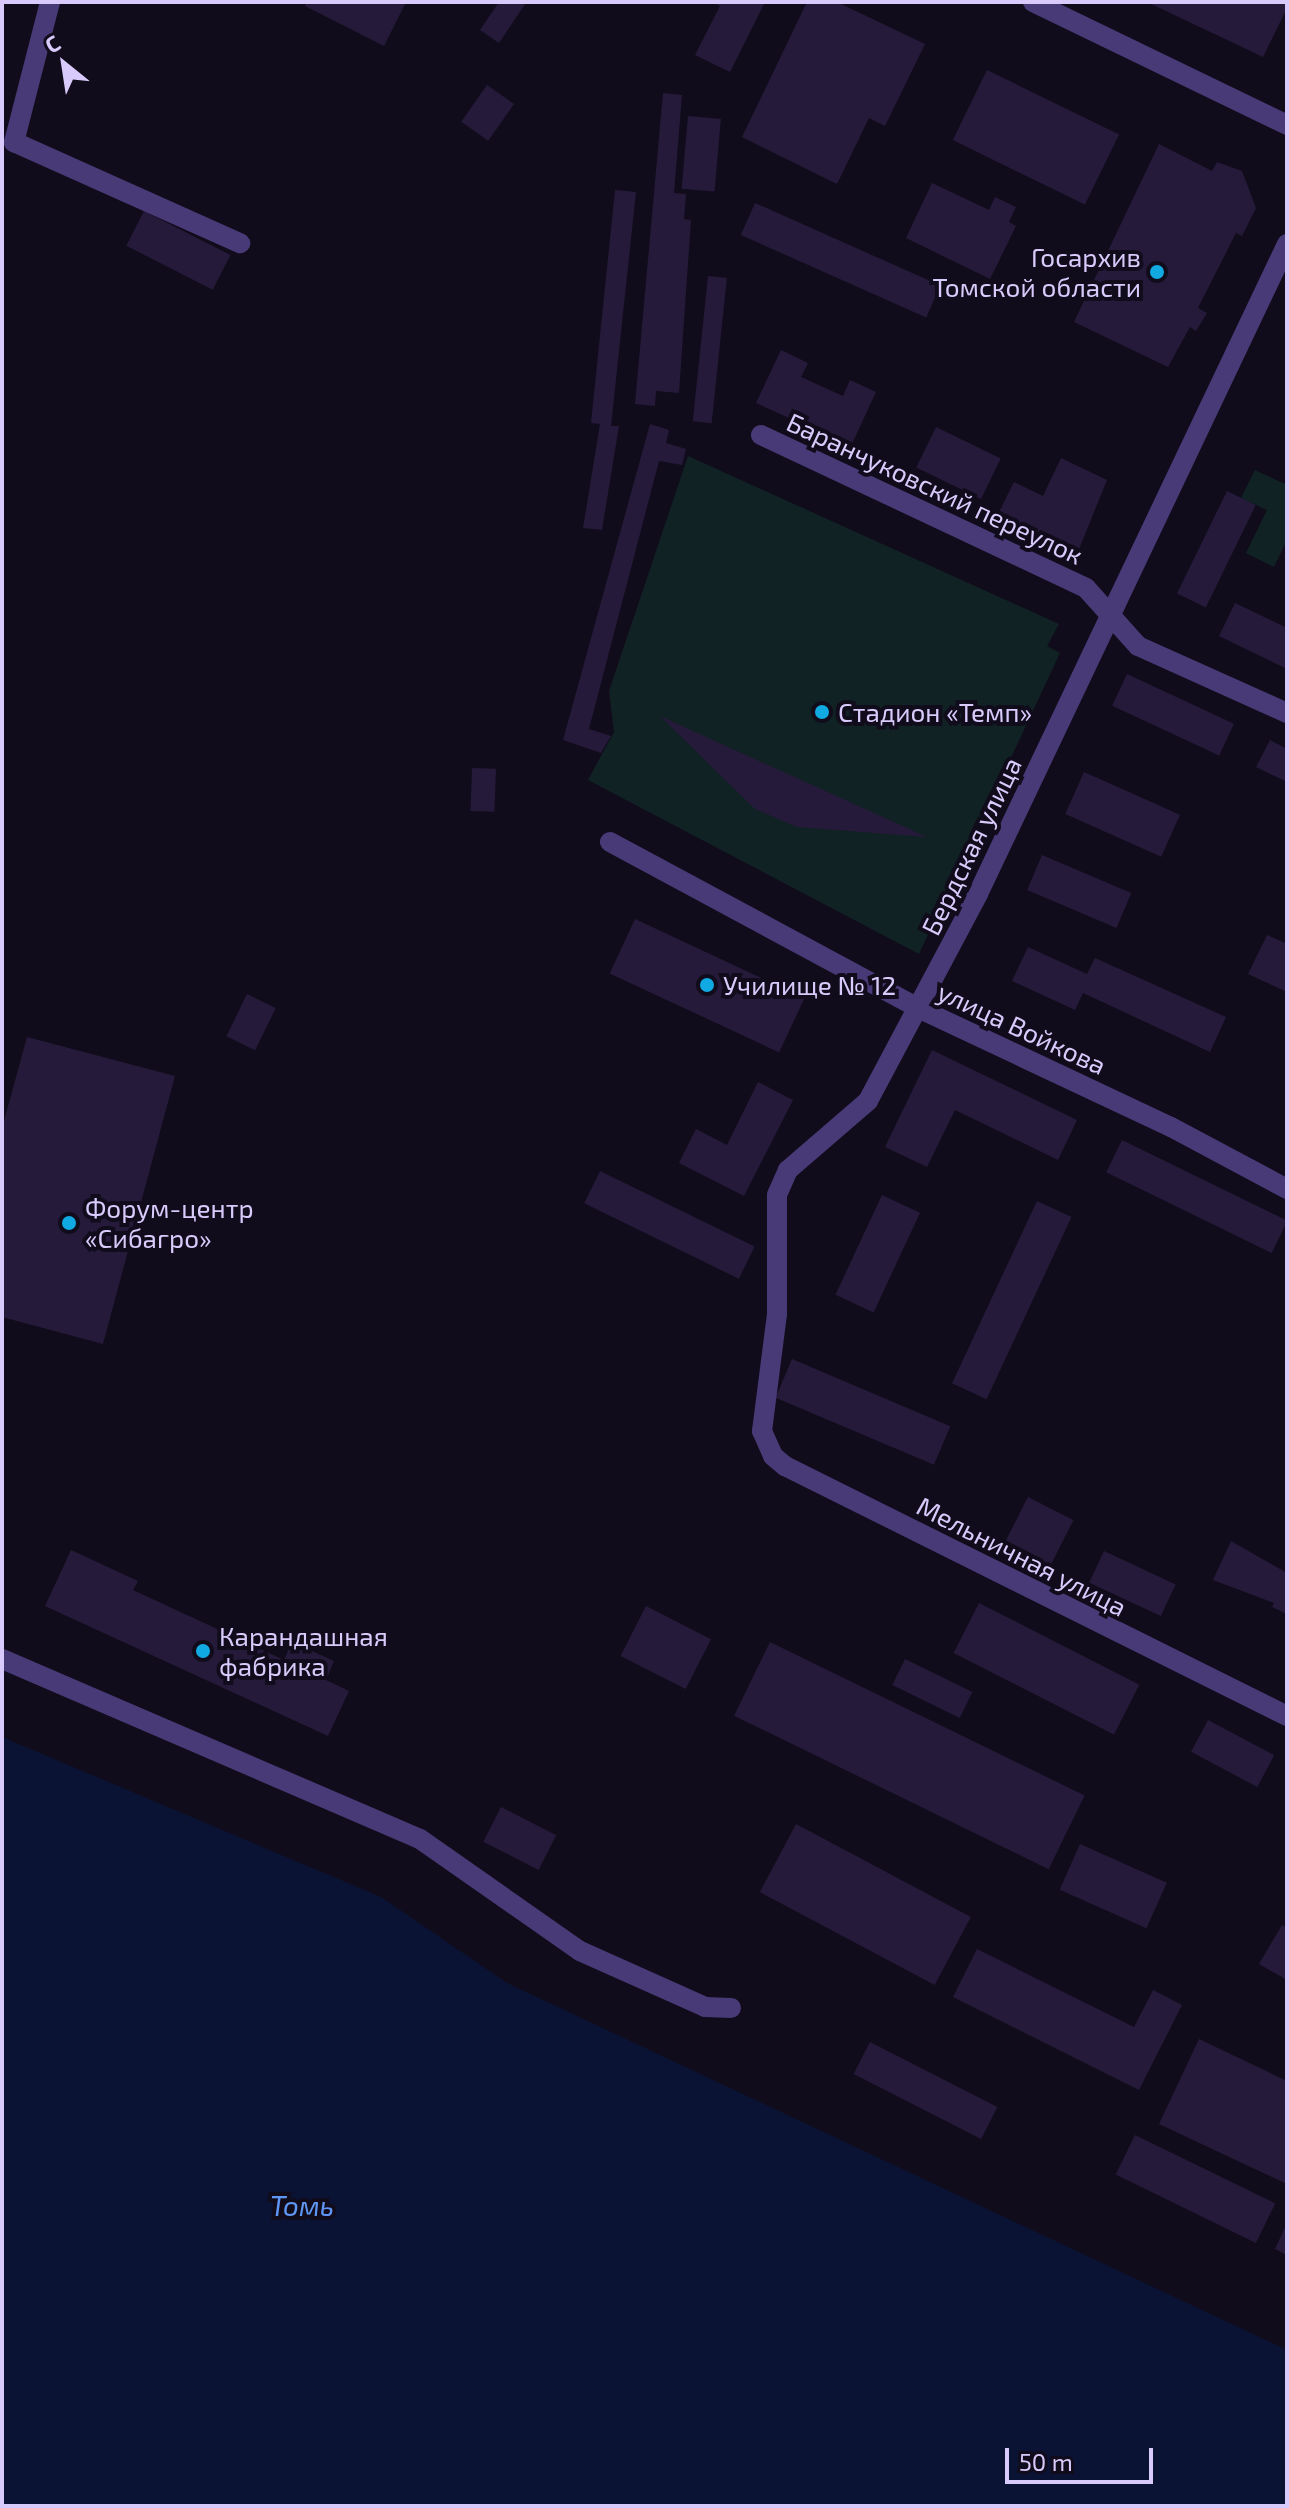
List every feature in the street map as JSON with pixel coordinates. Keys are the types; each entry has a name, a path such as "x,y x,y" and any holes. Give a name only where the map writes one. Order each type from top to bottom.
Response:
{"street":[{"path":"50,2 14,142 240,243"},
{"path":"1033,2 1287,125"},
{"name":"Бердская улица","path":"762,1418 777,1314 777,1195 788,1170 868,1101 918,1008 1111,616 1287,244"},
{"name":"Баранчуковский переулок","path":"761,435 1086,588 1138,646 1287,713"},
{"name":"улица Войкова","path":"610,842 918,1008 1171,1127 1287,1189"},
{"name":"Мельничная улица","path":"762,1418 766,1444 785,1466 1287,1716"},
{"path":"2,1659 420,1839 580,1951 705,2007 731,2008"}],"shaded area":[{"name":"Стадион «Темп»","path":"688,456 1059,624 1047,646 1060,653 919,954 588,780 614,732 609,691"},
{"path":"1255,470 1287,485 1287,540 1274,567 1246,553 1267,510 1241,498"}],"water":[{"name":"Томь","path":"2,1737 381,1897 507,1983 1287,2350 1287,2506 2,2506"}],"building":[{"path":"307,2 406,2 384,46 305,6"},
{"path":"499,2 525,4 499,43 480,30"},
{"path":"713,2 765,2 730,72 695,55 720,6"},
{"path":"807,2 837,2 925,44 885,126 869,118 837,184 742,137"},
{"path":"1147,2 1287,2 1287,8 1263,57"},
{"path":"987,70 1119,134 1085,205 953,140"},
{"path":"487,85 514,104 488,141 461,122"},
{"path":"663,93 682,95 674,193 686,194 684,219 691,220 679,393 656,391 655,406 635,404"},
{"path":"688,116 721,119 715,192 682,189"},
{"name":"Госархив Томской области","path":"1159,144 1212,171 1217,162 1242,171 1256,208 1242,236 1236,233 1198,308 1207,313 1196,331 1190,327 1168,367 1074,322"},
{"path":"932,183 989,210 995,197 1016,207 1009,222 1016,226 990,279 906,238"},
{"path":"615,190 636,192 611,426 619,426 602,530 583,528 600,424 591,423"},
{"path":"755,203 940,286 926,318 741,235"},
{"path":"144,211 230,255 213,290 126,246"},
{"path":"708,276 727,278 712,423 693,421"},
{"path":"781,350 808,363 801,377 843,396 850,380 876,392 851,446 756,403"},
{"path":"650,424 669,430 666,443 686,449 682,465 659,461 589,729 611,736 601,753 563,740"},
{"path":"936,427 1001,459 981,499 916,467"},
{"path":"1061,458 1107,480 1077,554 997,516 1014,482 1043,496"},
{"path":"1227,491 1256,505 1206,607 1177,593"},
{"path":"1235,603 1287,628 1287,669 1219,636"},
{"path":"1127,674 1234,724 1219,756 1112,706"},
{"path":"660,716 927,837 797,827 755,809"},
{"path":"1270,740 1287,749 1287,782 1256,767"},
{"path":"472,768 496,769 494,812 470,811"},
{"path":"1084,772 1180,815 1161,857 1065,814"},
{"path":"1042,855 1131,893 1116,928 1027,890"},
{"name":"Училище № 12","path":"635,919 804,998 779,1052 610,973"},
{"path":"1267,935 1287,944 1287,992 1248,974"},
{"path":"1028,947 1087,974 1095,958 1226,1017 1210,1052 1083,993 1075,1010 1012,981"},
{"path":"247,994 276,1008 255,1050 226,1036"},
{"name":"Форум-центр «Сибагро»","path":"27,1037 175,1076 103,1344 2,1317 2,1128"},
{"path":"932,1050 1077,1120 1058,1160 955,1110 927,1167 885,1147"},
{"path":"758,1082 793,1100 744,1196 679,1163 696,1129 727,1145"},
{"path":"1122,1140 1287,1220 1272,1253 1106,1172"},
{"path":"600,1171 755,1246 739,1279 584,1203"},
{"path":"882,1195 920,1213 874,1312 836,1295"},
{"path":"1037,1201 1071,1217 986,1399 952,1383"},
{"path":"792,1359 950,1426 934,1465 776,1398"},
{"path":"1028,1497 1073,1520 1049,1567 1004,1544"},
{"path":"1231,1541 1287,1573 1287,1614 1272,1607 1274,1603 1213,1580"},
{"name":"Карандашная фабрика","path":"71,1550 138,1581 133,1590 284,1660 292,1642 334,1661 326,1680 349,1691 328,1736 45,1606"},
{"path":"1104,1551 1176,1584 1161,1616 1089,1583"},
{"path":"979,1603 1139,1685 1114,1735 954,1653"},
{"path":"646,1606 711,1639 686,1689 621,1656"},
{"path":"770,1642 1085,1795 1049,1869 734,1716"},
{"path":"905,1659 972,1692 960,1718 892,1685"},
{"path":"1208,1720 1274,1755 1257,1787 1191,1752"},
{"path":"501,1807 556,1835 539,1870 483,1842"},
{"path":"796,1824 971,1917 935,1985 760,1892"},
{"path":"1080,1844 1167,1883 1146,1928 1060,1890"},
{"path":"1282,1925 1287,1928 1287,1980 1259,1964"},
{"path":"977,1949 1134,2027 1153,1990 1182,2005 1139,2090 953,1997"},
{"path":"1199,2039 1287,2081 1287,2184 1159,2124"},
{"path":"870,2042 997,2107 981,2139 854,2074"},
{"path":"1135,2135 1275,2203 1256,2243 1116,2175"},
{"path":"1287,2223 1287,2255 1275,2249"}],"place":[{"name":"Госархив Томской области","path":"1157,272"},
{"name":"Стадион «Темп»","path":"822,712"},
{"name":"Училище № 12","path":"707,985"},
{"name":"Форум-центр «Сибагро»","path":"69,1223"},
{"name":"Карандашная фабрика","path":"203,1651"}]}
